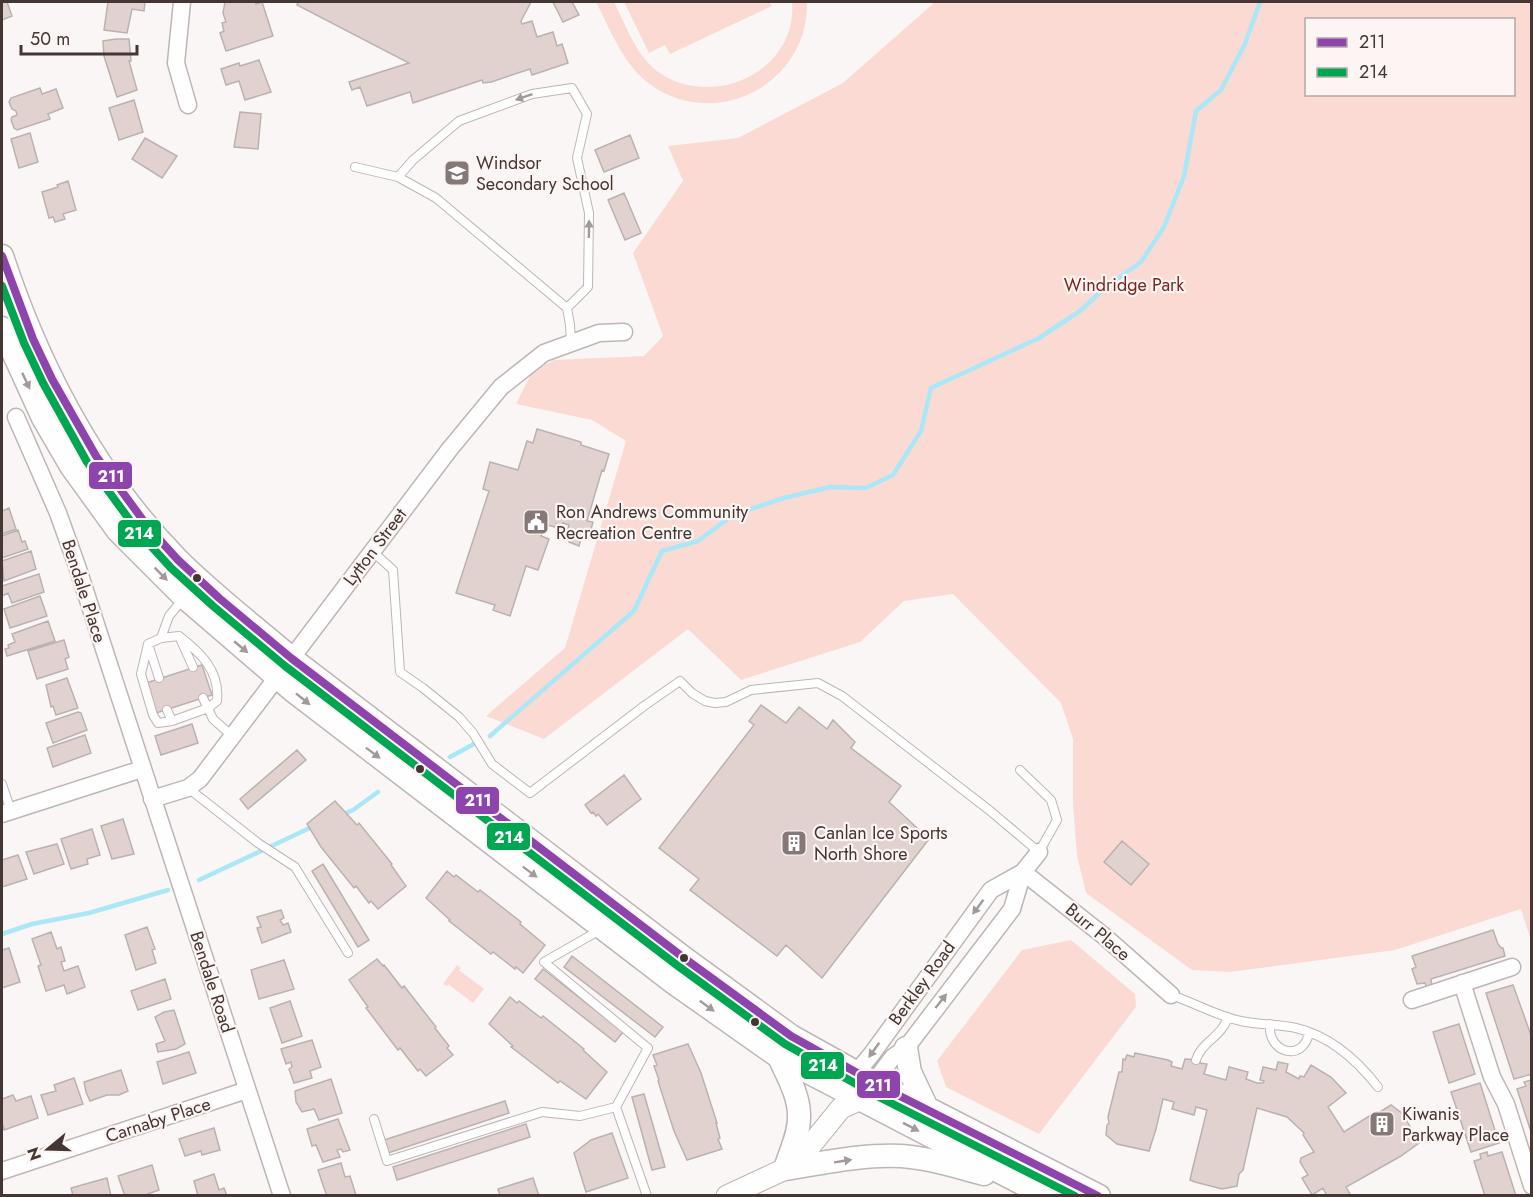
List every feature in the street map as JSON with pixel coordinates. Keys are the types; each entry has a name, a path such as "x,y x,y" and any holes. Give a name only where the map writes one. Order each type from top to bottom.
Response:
{"main road":[{"path":"2,256 18,306 45,368 90,449 140,519 178,560 291,658 751,1009 791,1036 865,1077 1099,1196"},
{"path":"2,328 43,418 71,466 118,531 184,597 277,677 329,720 674,983 779,1057 847,1100 1046,1196"},
{"path":"906,1048 910,1072 927,1108"},
{"path":"779,1057 797,1100 799,1114 785,1169 873,1156 902,1156 937,1162 1025,1185"}],"street":[{"path":"182,2 176,63 188,105"},
{"name":"Lytton Street","path":"152,800 188,788 200,779 371,551 501,387 544,353 598,333 624,332"},
{"name":"Bendale Place","path":"16,417 58,513 142,769"},
{"path":"6,813 142,769"},
{"name":"Bendale Road","path":"142,769 282,1196"},
{"name":"Berkley Road","path":"727,1196 785,1169 802,1156 865,1077 991,890 1023,872 1039,852"},
{"name":"Berkley Road","path":"865,1077 906,1048 1012,909 1023,872"},
{"name":"Burr Place","path":"1023,872 1104,936 1171,995"},
{"path":"1412,1000 1512,968"},
{"path":"1462,983 1490,1070 1506,1104 1532,1186"},
{"name":"Carnaby Place","path":"2,1172 247,1090"}],"lane":[{"path":"398,177 413,160 459,121 532,94 572,88 587,114 577,158 589,213 588,287 567,309"},
{"path":"355,167 398,177 436,198 567,309 571,342"},
{"path":"371,551 393,570 400,672 459,717 473,733 492,764 530,793 680,681 692,693 715,704 726,702 751,690 818,683 842,696 989,810 1039,852 1057,819 1051,800 1020,770"},
{"path":"161,638 169,615 184,597"},
{"path":"179,636 193,667"},
{"path":"179,636 201,653 209,664 218,690 217,701 208,708 158,723 153,715 141,674 148,644 161,638 179,636"},
{"path":"148,644 159,678"},
{"path":"203,698 213,719 231,735"},
{"path":"167,710 172,720"},
{"path":"2,784 6,813"},
{"path":"188,788 258,843 295,867 348,953"},
{"path":"374,1119 387,1161 543,1112 580,1116 616,1107 648,1048 544,962 604,928"},
{"path":"1171,995 1242,1021 1299,1029 1309,1033 1347,1054 1364,1069 1378,1087"},
{"path":"1196,1060 1202,1049 1226,1026 1228,1017"},
{"path":"1270,1024 1273,1042 1276,1046 1286,1050 1302,1049 1306,1045 1309,1033"},
{"path":"616,1107 647,1196"}],"green space":[{"path":"596,2 614,2 637,48 657,71 679,82 702,87 725,85 747,78 766,65 781,48 790,27 792,2 807,2 804,31 793,56 776,76 754,92 730,101 704,103 677,98 651,85 641,77 625,58"},
{"path":"624,2 769,2 772,6 670,54 665,45 649,53"},
{"name":"Windridge Park","path":"935,2 1531,2 1531,941 1521,909 1395,950 1230,972 1192,970 1086,893 1077,856 1073,803 1073,739 1061,703 953,594 904,601 860,642 741,680 688,629 544,739 486,716 565,648 626,441 592,420 516,404 532,372 554,360 644,356 663,336 633,253 683,181 668,146 738,138 843,83"},
{"path":"1071,940 1135,994 1136,1007 1039,1134 946,1087 937,1061 1022,950"},
{"path":"457,965 461,968 459,970 484,989 473,1003 448,984 447,986 443,984"}],"building":[{"path":"2,2 7,2 12,16 2,20"},
{"path":"108,2 145,2 144,11 132,9 127,33 104,30"},
{"path":"225,2 256,2 256,4 262,2 273,36 226,51 220,33 224,31 222,23 226,22 223,13"},
{"path":"294,2 531,2 521,21 522,24 532,21 537,37 553,32 557,46 562,44 568,63 532,75 530,69 491,82 483,83 482,80 413,103 410,92 367,106 360,87 352,90 349,82 409,63"},
{"path":"553,2 572,2 579,15 563,22"},
{"path":"129,39 131,61 129,61 137,90 117,97 104,56 103,41"},
{"path":"259,60 271,92 245,100 239,81 226,85 221,69"},
{"path":"40,88 42,94 56,89 63,108 48,114 50,119 17,130 11,120 17,115 9,102 11,98"},
{"path":"134,100 143,132 119,140 109,108"},
{"path":"240,112 261,114 258,149 234,147"},
{"path":"30,133 38,162 19,168 11,139"},
{"path":"630,135 639,158 604,172 595,150"},
{"path":"145,138 177,156 162,178 132,159"},
{"path":"68,181 76,210 63,214 65,219 55,222 53,217 49,218 42,192"},
{"path":"624,193 641,233 625,240 608,200"},
{"name":"Ron Andrews Community Recreation Centre","path":"537,429 581,442 581,445 609,454 587,521 593,522 589,536 582,535 579,546 569,542 571,538 566,536 569,525 556,524 555,527 544,524 541,536 549,539 538,570 526,566 510,616 493,610 495,605 456,593 489,491 483,489 490,462 518,470 527,441 533,443"},
{"path":"9,508 16,529 2,534 2,511"},
{"path":"18,530 22,542 25,541 28,549 2,558 2,536"},
{"path":"31,551 36,569 4,581 2,561"},
{"path":"39,574 44,592 12,603 8,593 2,596 2,586"},
{"path":"40,596 47,616 10,628 4,609"},
{"path":"48,621 55,641 7,656 5,649 15,642 12,634"},
{"path":"64,640 69,657 65,659 68,669 37,679 28,651"},
{"path":"202,665 212,695 156,713 146,683"},
{"path":"67,678 78,708 56,715 53,706 51,707 46,685"},
{"name":"Canlan Ice Sports North Shore","path":"761,705 786,723 799,707 827,729 833,720 855,742 851,748 901,786 889,802 929,839 822,978 786,945 777,956 690,890 699,879 659,848 754,725 749,721"},
{"path":"81,713 87,730 53,743 46,723"},
{"path":"192,724 198,743 161,755 155,736"},
{"path":"85,735 91,753 53,767 47,748"},
{"path":"297,750 306,760 248,809 240,799"},
{"path":"624,775 641,799 607,825 598,814 596,816 593,812 591,813 585,805"},
{"path":"335,801 357,825 359,823 392,864 406,886 378,909 371,901 369,903 356,886 354,888 321,847 307,824"},
{"path":"123,819 134,854 112,859 101,826"},
{"path":"92,829 100,855 87,859 88,864 71,869 61,839"},
{"path":"1122,841 1149,864 1131,885 1104,862"},
{"path":"57,844 64,864 34,874 26,852"},
{"path":"18,855 27,879 2,887 2,860"},
{"path":"323,864 369,940 358,947 312,871"},
{"path":"447,871 478,892 480,890 521,922 520,924 545,945 523,973 493,952 491,954 449,921 426,898"},
{"path":"281,910 284,918 280,920 283,925 288,923 291,932 262,943 257,928 261,927 257,917"},
{"path":"147,927 155,949 152,950 156,963 136,970 125,935"},
{"path":"1493,930 1505,956 1431,979 1432,987 1427,989 1425,983 1417,984 1412,969 1416,967 1412,956"},
{"path":"51,932 57,949 61,947 65,961 61,962 64,971 78,966 85,987 67,994 64,985 46,991 38,966 41,965 32,939"},
{"path":"9,948 20,982 2,988 2,950"},
{"path":"572,956 663,1027 655,1037 564,967"},
{"path":"377,959 402,988 404,986 436,1027 453,1055 426,1076 420,1069 418,1071 400,1048 398,1050 366,1008 368,1007 349,980"},
{"path":"284,960 294,989 259,999 251,970"},
{"path":"543,969 623,1032 615,1042 535,979"},
{"path":"165,979 171,999 138,1010 131,991"},
{"path":"1513,985 1532,1038 1532,1074 1514,1079 1486,993"},
{"path":"510,997 541,1018 543,1016 584,1049 607,1072 586,1099 560,1081 558,1083 511,1047 513,1046 489,1024"},
{"path":"290,1001 302,1036 282,1043 270,1008"},
{"path":"174,1010 185,1044 176,1049 158,1052 156,1044 165,1041 155,1017"},
{"path":"1459,1024 1475,1074 1449,1083 1433,1032"},
{"path":"312,1040 321,1067 310,1071 312,1078 294,1083 289,1069 292,1067 291,1062 286,1064 281,1049"},
{"path":"688,1044 701,1073 717,1123 720,1138 718,1139 722,1149 687,1160 674,1131 658,1081 654,1066 657,1065 653,1055"},
{"path":"189,1052 196,1073 163,1084 157,1062"},
{"name":"Kiwanis Parkway Place","path":"1135,1053 1168,1060 1172,1062 1171,1066 1182,1069 1185,1059 1200,1060 1200,1063 1207,1064 1204,1074 1226,1080 1229,1067 1248,1072 1246,1079 1257,1083 1264,1081 1260,1080 1263,1067 1276,1070 1278,1062 1288,1064 1286,1072 1299,1079 1300,1076 1304,1077 1311,1065 1331,1077 1346,1093 1328,1107 1344,1132 1391,1105 1403,1114 1419,1143 1401,1156 1346,1187 1351,1196 1327,1196 1323,1188 1312,1195 1302,1178 1308,1175 1300,1162 1301,1158 1314,1152 1303,1135 1304,1133 1287,1117 1257,1108 1243,1170 1239,1174 1237,1186 1222,1189 1195,1182 1190,1180 1207,1110 1196,1107 1194,1115 1172,1109 1174,1102 1163,1099 1149,1151 1117,1144 1106,1135 1108,1117 1119,1072 1122,1072 1123,1059 1125,1060 1127,1055 1134,1057"},
{"path":"121,1070 128,1091 90,1101 84,1082"},
{"path":"74,1078 83,1104 48,1115 41,1095 56,1091 54,1085"},
{"path":"331,1079 342,1113 319,1120 314,1109 302,1112 296,1102 295,1091"},
{"path":"1531,1080 1532,1135 1517,1089 1526,1086 1524,1082"},
{"path":"1480,1083 1499,1143 1471,1152 1451,1092"},
{"path":"644,1094 665,1167 652,1170 632,1097"},
{"path":"13,1095 16,1101 31,1096 38,1118 4,1130 2,1099"},
{"path":"505,1101 509,1113 388,1153 384,1140"},
{"path":"338,1119 350,1150 343,1152 341,1149 337,1150 340,1157 323,1162 316,1145 312,1146 307,1129"},
{"path":"526,1124 530,1137 397,1180 393,1167"},
{"path":"214,1128 220,1150 202,1155 201,1151 185,1156 179,1139"},
{"path":"612,1133 628,1178 586,1192 574,1153 591,1140"},
{"path":"1487,1152 1488,1156 1502,1152 1516,1196 1485,1196 1474,1161 1481,1159 1480,1154"},
{"path":"341,1163 345,1177 350,1176 356,1195 327,1196 318,1170"},
{"path":"152,1165 159,1190 142,1196 125,1196 118,1176"},
{"path":"214,1174 219,1190 224,1188 227,1196 198,1196 194,1181"},
{"path":"107,1178 111,1196 73,1196 71,1188"},
{"path":"533,1178 539,1196 500,1196 498,1189"}],"waterway":[{"path":"490,736 634,611 662,551 698,541 733,515 784,498 830,487 866,488 893,475 921,431 931,388 1039,338 1080,311 1106,287 1141,262 1164,227 1184,176 1196,111 1221,90 1245,44 1260,2"},
{"path":"450,757 474,744"},
{"path":"341,815 353,810 378,792"},
{"path":"199,880 314,826"},
{"path":"2,934 32,924 89,913 168,890"}],"transit line":[{"name":"211","path":"2,256 33,339 52,379 96,456 148,527 178,560 219,598 291,658 684,958 791,1036 886,1089 1098,1196"},
{"name":"214","path":"2,286 24,343 43,383 87,462 140,534 171,568 213,606 285,666 678,966 785,1044 881,1098 1075,1196"}],"place":[{"name":"Windsor Secondary School","path":"457,173"},
{"name":"Ron Andrews Community Recreation Centre","path":"536,522"},
{"name":"Canlan Ice Sports North Shore","path":"794,843"},
{"name":"Kiwanis Parkway Place","path":"1382,1124"}]}
